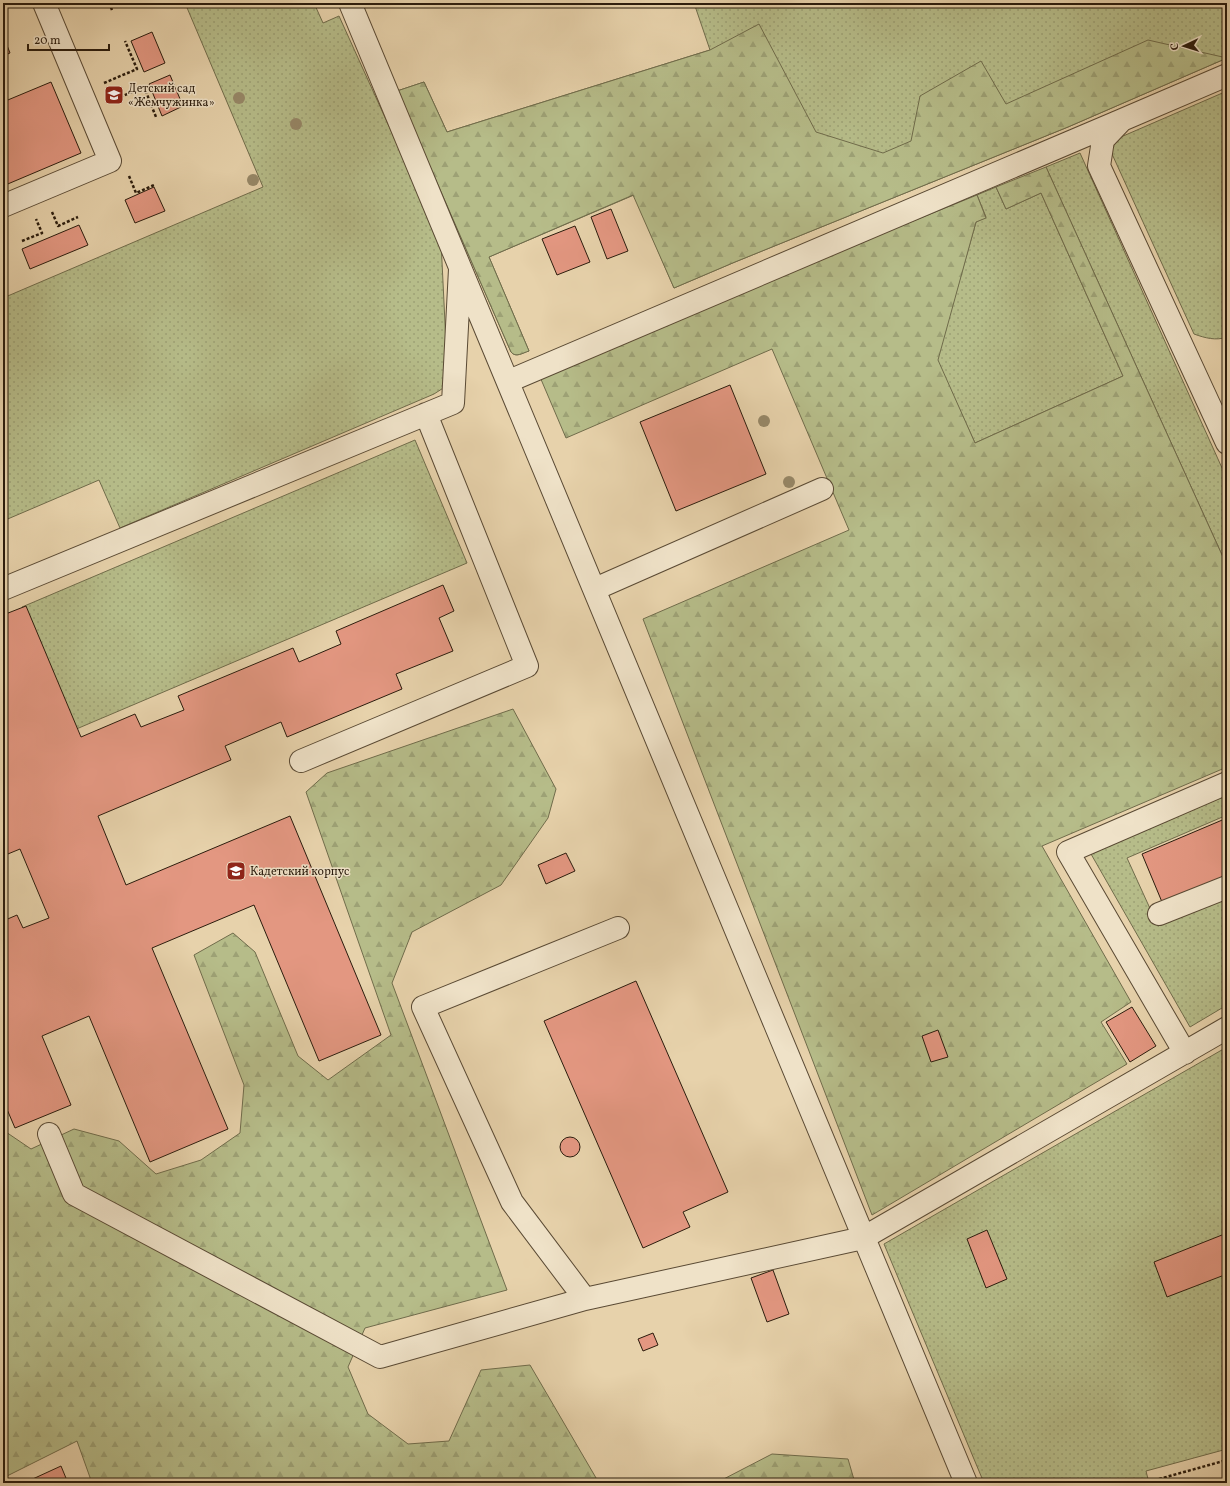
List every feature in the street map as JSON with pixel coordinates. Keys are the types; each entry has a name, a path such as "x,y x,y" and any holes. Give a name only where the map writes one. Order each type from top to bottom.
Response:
{"lane":[{"path":"3,206 110,161 44,3"},
{"path":"350,3 509,381 863,1238 966,1483"},
{"path":"509,381 1227,75"},
{"path":"1122,120 1103,140 1099,166 1227,443"},
{"path":"3,589 453,403 460,264"},
{"path":"301,761 527,666 426,414"},
{"path":"595,589 822,489"},
{"path":"1184,1053 1068,852 1227,783"},
{"path":"1159,914 1227,887"},
{"path":"585,1300 512,1202 423,1007 618,928"},
{"path":"49,1134 74,1194 380,1357 585,1300 863,1238 1227,1028"}],"path":[{"path":"109,3 112,10"},
{"path":"98,86 137,69 125,42"},
{"path":"106,103 144,87 156,116"},
{"path":"127,172 136,192 154,185"},
{"path":"50,205 58,226 78,217"},
{"path":"22,241 42,233 33,212"},
{"path":"1159,1479 1227,1460"}],"green space":[{"path":"185,3 314,3 323,23 339,16 441,241 448,385 434,394 120,528 99,480 3,521 3,298 263,187"},
{"path":"694,3 1227,3 1227,58 1068,127 674,288 634,195 489,257 529,351 515,355 513,354 397,91 424,82 447,132 710,50"},
{"path":"759,24 816,132 883,153 911,141 920,96 981,61 1006,104 1148,40 1227,58 1068,127 674,288 633,195 489,257 529,351 515,355 513,354 397,91 424,82 447,132 710,50"},
{"path":"1227,91 1227,337 1215,339 1194,334 1107,143"},
{"path":"1080,153 1227,479 1227,566 1046,167"},
{"path":"1046,167 1227,566 1227,767 1042,846 1131,1002 1101,1022 1127,1064 872,1215 643,619 849,530 772,349 566,438 540,377 746,289 977,195 986,218 976,222 938,360 975,443 1123,376 1041,193 1006,209 996,187"},
{"path":"996,187 1006,209 1041,193 1123,376 975,443 937,360 976,222 986,217 977,195"},
{"path":"415,440 467,563 74,730 22,607"},
{"path":"513,709 556,789 548,818 501,885 412,932 392,983 507,1290 365,1328 348,1367 368,1414 408,1444 449,1441 481,1370 530,1365 599,1483 92,1483 77,1441 3,1478 3,1130 31,1149 74,1129 119,1141 156,1174 201,1160 240,1133 244,1085 194,955 233,933 255,952 298,1056 328,1080 391,1035 306,792 327,773"},
{"path":"1227,795 1227,815 1127,858 1158,926 1227,898 1227,1005 1190,1027 1091,854"},
{"path":"1227,1047 1227,1449 1146,1471 1149,1483 984,1483 884,1244"},
{"path":"772,1454 848,1459 855,1483 716,1483"}],"building":[{"path":"115,3 126,3 116,7"},
{"path":"152,32 165,63 144,72 131,41"},
{"path":"3,35 10,53 3,56"},
{"path":"170,75 183,106 162,116 149,84"},
{"path":"51,82 81,153 3,186 3,102"},
{"path":"154,187 165,211 135,223 125,200"},
{"path":"611,209 628,251 607,259 591,217"},
{"path":"79,225 88,245 30,269 22,249"},
{"path":"575,226 590,262 557,275 542,239"},
{"path":"730,385 766,474 676,511 640,422"},
{"name":"Кадетский корпус","path":"443,585 454,611 439,618 453,651 396,674 402,689 287,737 281,722 225,746 231,760 98,816 126,885 290,816 381,1035 319,1061 254,905 152,948 228,1129 150,1162 89,1016 42,1036 71,1105 15,1128 3,1100 3,921 17,915 23,928 49,918 20,849 3,856 3,615 26,606 81,737 135,714 141,727 184,710 178,696 293,648 299,662 341,644 336,631"},
{"path":"1227,818 1227,875 1162,902 1142,854"},
{"path":"566,853 575,871 546,884 538,865"},
{"path":"636,981 728,1192 683,1212 690,1227 643,1248 544,1021"},
{"path":"1132,1007 1156,1046 1130,1062 1106,1022"},
{"path":"938,1030 948,1057 931,1062 922,1036"},
{"path":"570,1137 577,1140 580,1147 577,1154 570,1157 563,1154 560,1147 563,1140"},
{"path":"987,1230 1007,1279 986,1288 967,1239"},
{"path":"1227,1233 1227,1274 1167,1297 1154,1262"},
{"path":"773,1270 789,1314 767,1322 751,1278"},
{"path":"653,1333 658,1345 643,1351 638,1339"},
{"path":"61,1466 68,1483 24,1483"},
{"path":"1227,1479 1227,1483 1214,1483"}],"place":[{"name":"Детский сад «Жемчужинка»","path":"114,95"},
{"name":"Кадетский корпус","path":"236,871"}]}
